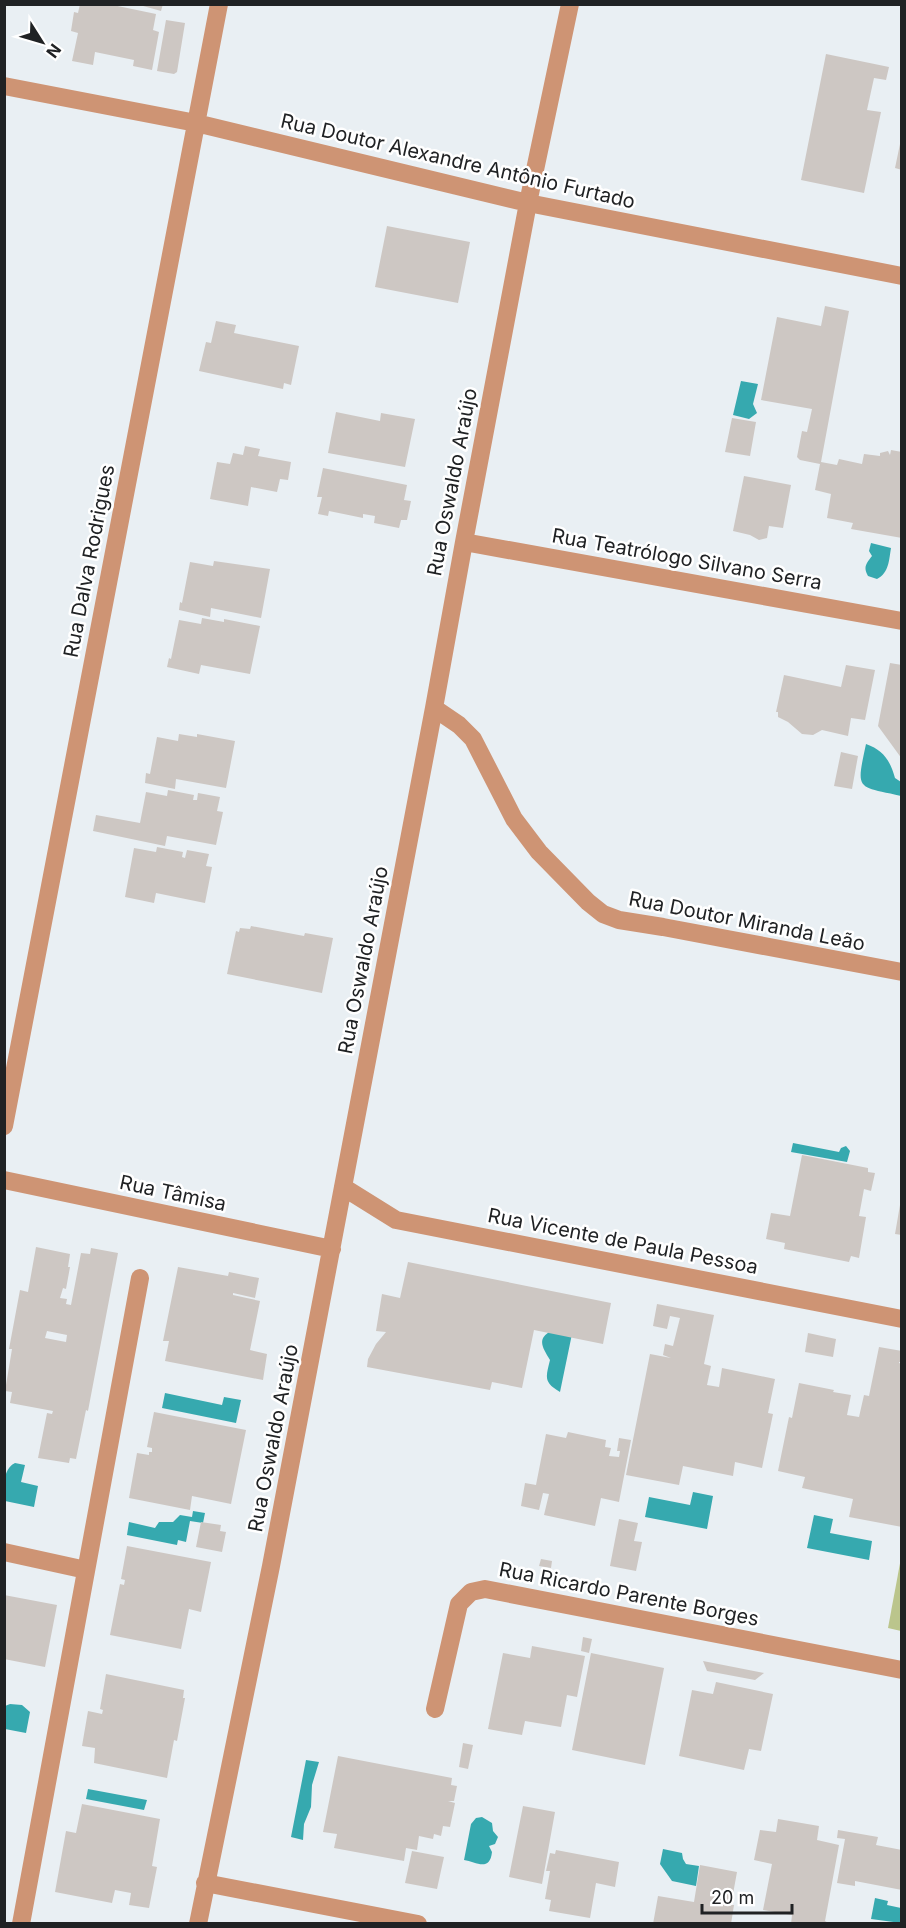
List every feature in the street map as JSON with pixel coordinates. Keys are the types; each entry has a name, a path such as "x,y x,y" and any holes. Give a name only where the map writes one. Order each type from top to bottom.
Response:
{"street":[{"name":"Rua Dalva Rodrigues","path":"4,1126 219,4"},
{"name":"Rua Oswaldo Araújo","path":"198,1923 271,1566 528,204 570,4"},
{"name":"Rua Doutor Alexandre Antônio Furtado","path":"4,86 196,123 528,204 902,276"},
{"name":"Rua Teatrólogo Silvano Serra","path":"464,542 902,621"},
{"name":"Rua Doutor Miranda Leão","path":"434,708 459,724 473,738 514,819 539,852 588,902 603,914 619,920 902,972"},
{"name":"Rua Tâmisa","path":"4,1180 332,1249"},
{"name":"Rua Vicente de Paula Pessoa","path":"343,1187 396,1220 902,1319"},
{"path":"21,1923 140,1278"},
{"path":"4,1552 86,1570"},
{"name":"Rua Ricardo Parente Borges","path":"435,1709 459,1604 471,1592 485,1588 902,1670"},
{"path":"205,1883 418,1923"}],"green space":[{"path":"901,1558 902,1631 888,1628"}],"water":[{"path":"741,381 758,384 753,404 757,413 749,419 733,415"},
{"path":"871,543 891,548 886,570 877,579 868,576 865,568 872,556 869,551"},
{"path":"866,744 877,749 888,761 895,778 901,782 901,796 868,788 863,784 861,771"},
{"path":"793,1143 839,1152 846,1146 850,1151 847,1162 791,1152"},
{"path":"551,1331 572,1334 560,1392 547,1379 550,1360 542,1341"},
{"path":"165,1393 222,1405 224,1397 241,1400 236,1423 162,1408"},
{"path":"15,1463 25,1465 21,1482 38,1486 34,1507 5,1501 6,1474"},
{"path":"693,1492 713,1496 707,1529 645,1517 649,1497 690,1505"},
{"path":"193,1511 205,1513 203,1523 190,1521 186,1542 178,1540 177,1545 127,1535 129,1522 155,1528 159,1522 173,1522 180,1515 192,1517"},
{"path":"814,1515 833,1519 830,1533 872,1541 869,1560 807,1548"},
{"path":"22,1705 30,1712 26,1733 5,1729 5,1706"},
{"path":"306,1760 319,1762 312,1785 311,1807 304,1824 303,1840 291,1837"},
{"path":"88,1789 147,1800 144,1810 86,1799"},
{"path":"482,1817 492,1823 493,1831 498,1837 495,1844 489,1846 492,1852 491,1858 485,1864 464,1860 471,1824 476,1818"},
{"path":"663,1849 682,1853 686,1864 699,1866 696,1886 672,1881 660,1864"},
{"path":"875,1898 888,1901 887,1905 901,1908 901,1923 871,1919"}],"building":[{"path":"80,4 108,4 156,14 153,30 159,32 152,70 133,66 134,60 95,52 93,65 72,61 78,33 71,31 74,12 78,13"},
{"path":"136,4 163,4 161,11"},
{"path":"166,20 185,23 177,72 174,74 157,71"},
{"path":"826,54 889,67 886,80 874,78 867,110 881,112 864,193 801,180"},
{"path":"900,144 902,144 902,170 895,168"},
{"path":"387,226 470,242 458,303 375,287"},
{"path":"825,306 849,311 821,462 837,465 839,459 862,464 864,454 880,456 880,453 888,451 890,455 891,450 902,452 902,538 851,529 853,523 827,518 831,494 815,490 820,464 800,460 797,457 802,431 807,432 812,409 761,400 777,317 821,326"},
{"path":"216,321 236,325 234,333 299,346 291,385 284,383 283,389 199,371 206,342 211,343"},
{"path":"336,412 380,421 381,413 415,419 405,467 328,453"},
{"path":"732,418 756,422 750,456 725,452"},
{"path":"245,446 260,449 258,456 291,462 288,480 280,479 277,492 251,487 248,506 210,499 217,462 230,464 233,453 243,455"},
{"path":"323,468 407,485 404,500 411,501 407,520 401,520 399,528 374,523 375,516 363,514 363,518 329,511 328,516 318,514 322,497 317,497"},
{"path":"744,476 791,485 783,528 769,526 767,538 759,540 733,531"},
{"path":"214,561 270,569 261,618 211,608 210,617 179,610 190,562 213,566"},
{"path":"202,618 224,622 224,619 260,626 250,674 201,665 199,674 167,667 169,658 171,659 179,620 201,624"},
{"path":"890,663 902,665 902,759 878,726"},
{"path":"846,665 875,670 865,720 851,718 848,736 822,730 813,735 802,734 778,717 778,712 776,712 784,675 841,687"},
{"path":"179,734 197,737 197,734 235,741 226,788 176,779 175,789 145,783 146,773 150,774 157,737 178,741"},
{"path":"841,752 858,756 852,789 834,786"},
{"path":"168,790 194,795 193,800 197,800 198,793 220,797 217,811 223,812 216,845 167,836 165,846 93,831 96,815 140,823 146,792 167,796"},
{"path":"157,847 183,852 182,857 185,858 187,850 209,854 206,866 212,867 205,903 156,893 154,903 125,897 134,848 156,852"},
{"path":"251,926 304,936 305,933 333,938 322,993 227,974 236,931 239,932 240,928 250,929"},
{"path":"802,1155 868,1168 868,1172 875,1173 871,1191 864,1189 859,1216 866,1217 859,1258 851,1256 849,1262 784,1249 785,1243 766,1239 771,1213 790,1216"},
{"path":"900,1205 902,1205 902,1235 895,1234"},
{"path":"36,1247 70,1254 66,1289 63,1288 60,1298 67,1299 66,1304 71,1305 81,1253 90,1254 91,1248 118,1253 88,1411 86,1410 76,1459 70,1458 69,1463 38,1458 47,1413 52,1414 53,1411 10,1403 12,1392 5,1391 12,1349 9,1349 20,1290 28,1292","holes":["47,1331 67,1335 66,1342 45,1338"]},
{"path":"408,1262 611,1303 603,1344 534,1330 522,1388 492,1382 490,1390 367,1367 368,1359 376,1344 386,1332 376,1331 382,1294 400,1298"},
{"path":"178,1267 228,1276 229,1272 259,1278 255,1298 233,1293 233,1295 260,1301 250,1350 267,1354 263,1380 165,1361 169,1341 163,1341"},
{"path":"657,1304 714,1315 704,1364 711,1366 707,1385 719,1387 722,1368 775,1379 768,1413 773,1414 762,1468 735,1462 733,1476 683,1466 679,1485 626,1475 650,1354 671,1358 663,1355 665,1344 673,1346 680,1318 670,1316 667,1329 653,1326"},
{"path":"808,1333 836,1339 833,1357 805,1352"},
{"path":"879,1347 902,1351 902,1362 899,1363 902,1364 902,1527 849,1517 853,1499 802,1488 805,1477 778,1471 789,1417 792,1418 799,1383 851,1395 847,1415 859,1417 864,1395 869,1396"},
{"path":"154,1412 246,1430 231,1504 192,1496 190,1510 129,1498 137,1453 149,1455 149,1452 152,1452 152,1448 147,1447"},
{"path":"568,1432 606,1440 605,1447 611,1448 609,1456 619,1457 620,1451 617,1451 619,1438 631,1440 619,1502 601,1498 595,1526 544,1515 549,1494 543,1493 539,1510 521,1506 525,1483 536,1485 546,1434 566,1438"},
{"path":"619,1519 638,1523 634,1541 642,1542 636,1571 610,1566"},
{"path":"201,1522 221,1525 220,1531 226,1532 222,1552 196,1547"},
{"path":"127,1546 211,1562 201,1612 189,1609 181,1649 110,1635 120,1584 124,1585 125,1580 121,1579"},
{"path":"541,1559 552,1561 551,1568 539,1566"},
{"path":"4,1595 57,1605 45,1667 4,1659"},
{"path":"583,1637 592,1639 589,1653 581,1651"},
{"path":"532,1646 585,1656 577,1697 567,1695 561,1727 525,1721 522,1735 488,1729 503,1653 530,1658"},
{"path":"591,1653 664,1668 645,1765 572,1750"},
{"path":"703,1661 764,1673 755,1680 707,1671"},
{"path":"106,1674 184,1690 183,1698 185,1698 177,1741 174,1740 167,1778 94,1763 95,1748 82,1746 88,1711 102,1714 103,1710 100,1709"},
{"path":"716,1682 773,1694 761,1751 749,1749 744,1770 679,1756 692,1690 713,1694"},
{"path":"463,1743 473,1745 468,1769 459,1767"},
{"path":"338,1756 452,1778 451,1785 457,1786 454,1801 448,1801 455,1803 450,1827 443,1826 441,1836 434,1834 433,1839 419,1836 417,1850 406,1848 404,1861 334,1848 337,1834 323,1832"},
{"path":"82,1804 160,1819 152,1866 157,1867 149,1908 129,1905 131,1893 115,1890 112,1903 55,1892 66,1831 76,1833"},
{"path":"523,1806 555,1812 542,1884 509,1877"},
{"path":"778,1819 819,1826 817,1840 839,1845 825,1921 830,1924 791,1924 792,1915 763,1910 772,1864 754,1860 760,1830 776,1832"},
{"path":"838,1830 878,1837 876,1845 902,1850 902,1890 855,1881 855,1886 837,1883 845,1839 837,1838"},
{"path":"556,1850 619,1862 615,1887 596,1883 590,1918 549,1911 551,1900 545,1899 550,1871 546,1871 550,1853 555,1854"},
{"path":"412,1851 444,1857 437,1889 405,1883"},
{"path":"700,1865 737,1872 731,1905 734,1905 731,1924 653,1924 658,1896 694,1902"}]}
